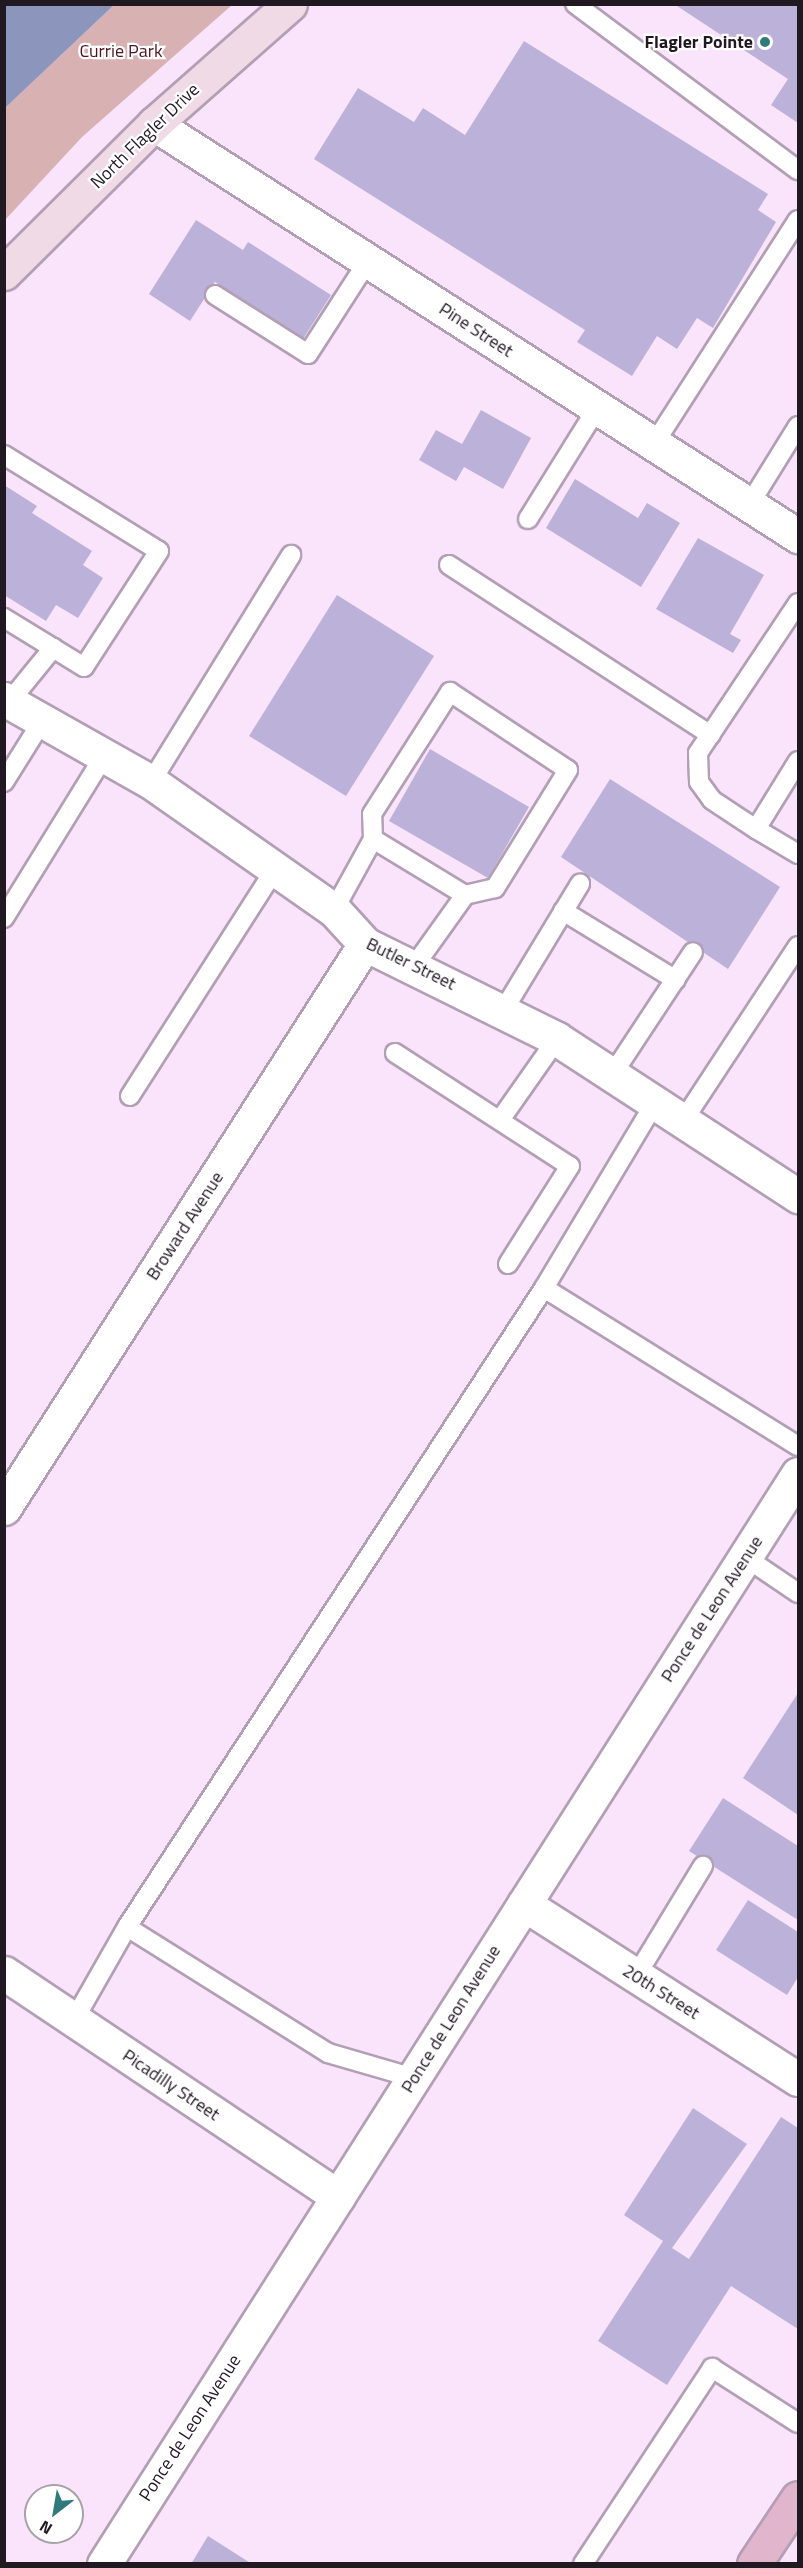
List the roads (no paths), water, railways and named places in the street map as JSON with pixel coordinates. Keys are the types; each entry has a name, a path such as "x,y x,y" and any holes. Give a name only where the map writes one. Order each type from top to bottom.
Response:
{"main road":[{"path":"754,2564 798,2498"}],"street":[{"name":"North Flagler Drive","path":"4,273 154,124 290,4"},
{"name":"Pine Street","path":"154,124 798,536"},
{"name":"Butler Street","path":"7,700 44,718 103,758 151,782 273,872 333,910 365,944 415,965 558,1039 653,1106 798,1196"},
{"name":"Broward Avenue","path":"4,1508 365,944"},
{"name":"Ponce de Leon Avenue","path":"104,2564 798,1474"},
{"name":"20th Street","path":"524,1904 798,2079"},
{"name":"Picadilly Street","path":"4,1973 338,2197"}],"lane":[{"path":"575,4 791,166"},
{"path":"654,444 798,220"},
{"path":"215,295 308,354 368,261"},
{"path":"528,519 597,408"},
{"path":"749,505 798,426"},
{"path":"4,455 159,551 84,668 4,618"},
{"path":"151,782 291,555"},
{"path":"449,565 711,735"},
{"path":"798,603 698,753 699,782 712,800 798,854"},
{"path":"7,700 53,648"},
{"path":"333,910 373,839 372,814 450,692 568,770 495,888 465,896 415,965"},
{"path":"4,782 44,718"},
{"path":"4,918 103,758"},
{"path":"756,829 798,761"},
{"path":"373,839 465,896"},
{"path":"130,1096 273,872"},
{"path":"503,1011 580,884"},
{"path":"563,911 676,980"},
{"path":"681,1124 798,946"},
{"path":"612,1075 693,952"},
{"path":"500,1120 558,1039"},
{"path":"395,1053 570,1166 508,1264"},
{"path":"74,2020 127,1927 544,1288 653,1106"},
{"path":"544,1288 798,1446"},
{"path":"745,1557 798,1593"},
{"path":"636,1976 703,1866"},
{"path":"127,1927 328,2053 414,2078"},
{"path":"583,2564 712,2368 798,2423"}],"water":[{"path":"5,4 114,4 114,5 5,108"}],"place":[{"name":"Flagler Pointe","path":"765,42"}],"park label":[{"name":"Currie Park","path":"121,51"}]}
